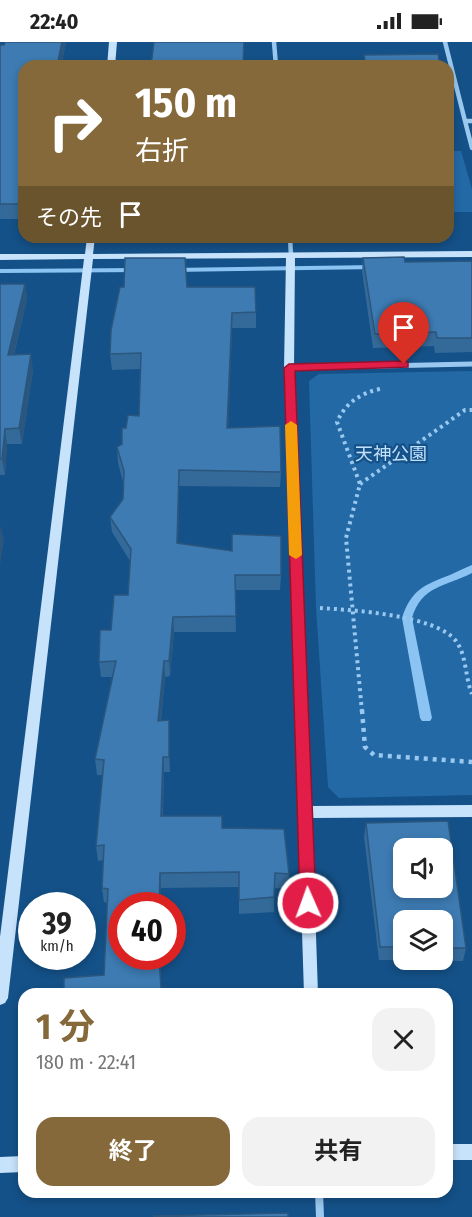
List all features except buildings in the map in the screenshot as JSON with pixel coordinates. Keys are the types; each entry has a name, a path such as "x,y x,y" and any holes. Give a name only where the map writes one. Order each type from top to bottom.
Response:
{"street":[{"path":"112,60 113,42"},
{"path":"274,42 276,60"},
{"path":"445,42 450,60"},
{"path":"454,78 472,148"},
{"path":"465,121 472,121"},
{"path":"0,998 90,243"},
{"path":"290,243 289,368 311,988"},
{"path":"0,257 472,254"},
{"path":"289,368 313,365 472,364"},
{"path":"305,812 472,811"},
{"path":"453,1152 472,1152"},
{"path":"0,1165 18,1164"},
{"path":"319,1198 320,1217"}],"path":[{"path":"384,388 368,391 340,412 337,422 360,484 346,538 365,747 374,755 472,762"},
{"path":"360,484 465,410 472,410"},
{"path":"298,607 353,610 407,618 444,631 456,640 472,694"}],"green space":[{"path":"454,151 461,151 472,189 472,212 454,212"},
{"name":"天神公園","path":"472,371 472,795 339,798 328,787 316,608 309,381 319,374"}],"waterway":[{"path":"172,270 376,267"},
{"path":"0,271 139,270"},
{"path":"426,718 407,618 416,597 423,591 472,569"}],"slow traffic":[{"path":"291,425 296,555"}],"route":[{"path":"308,903 289,368 313,365 404,364"}]}
